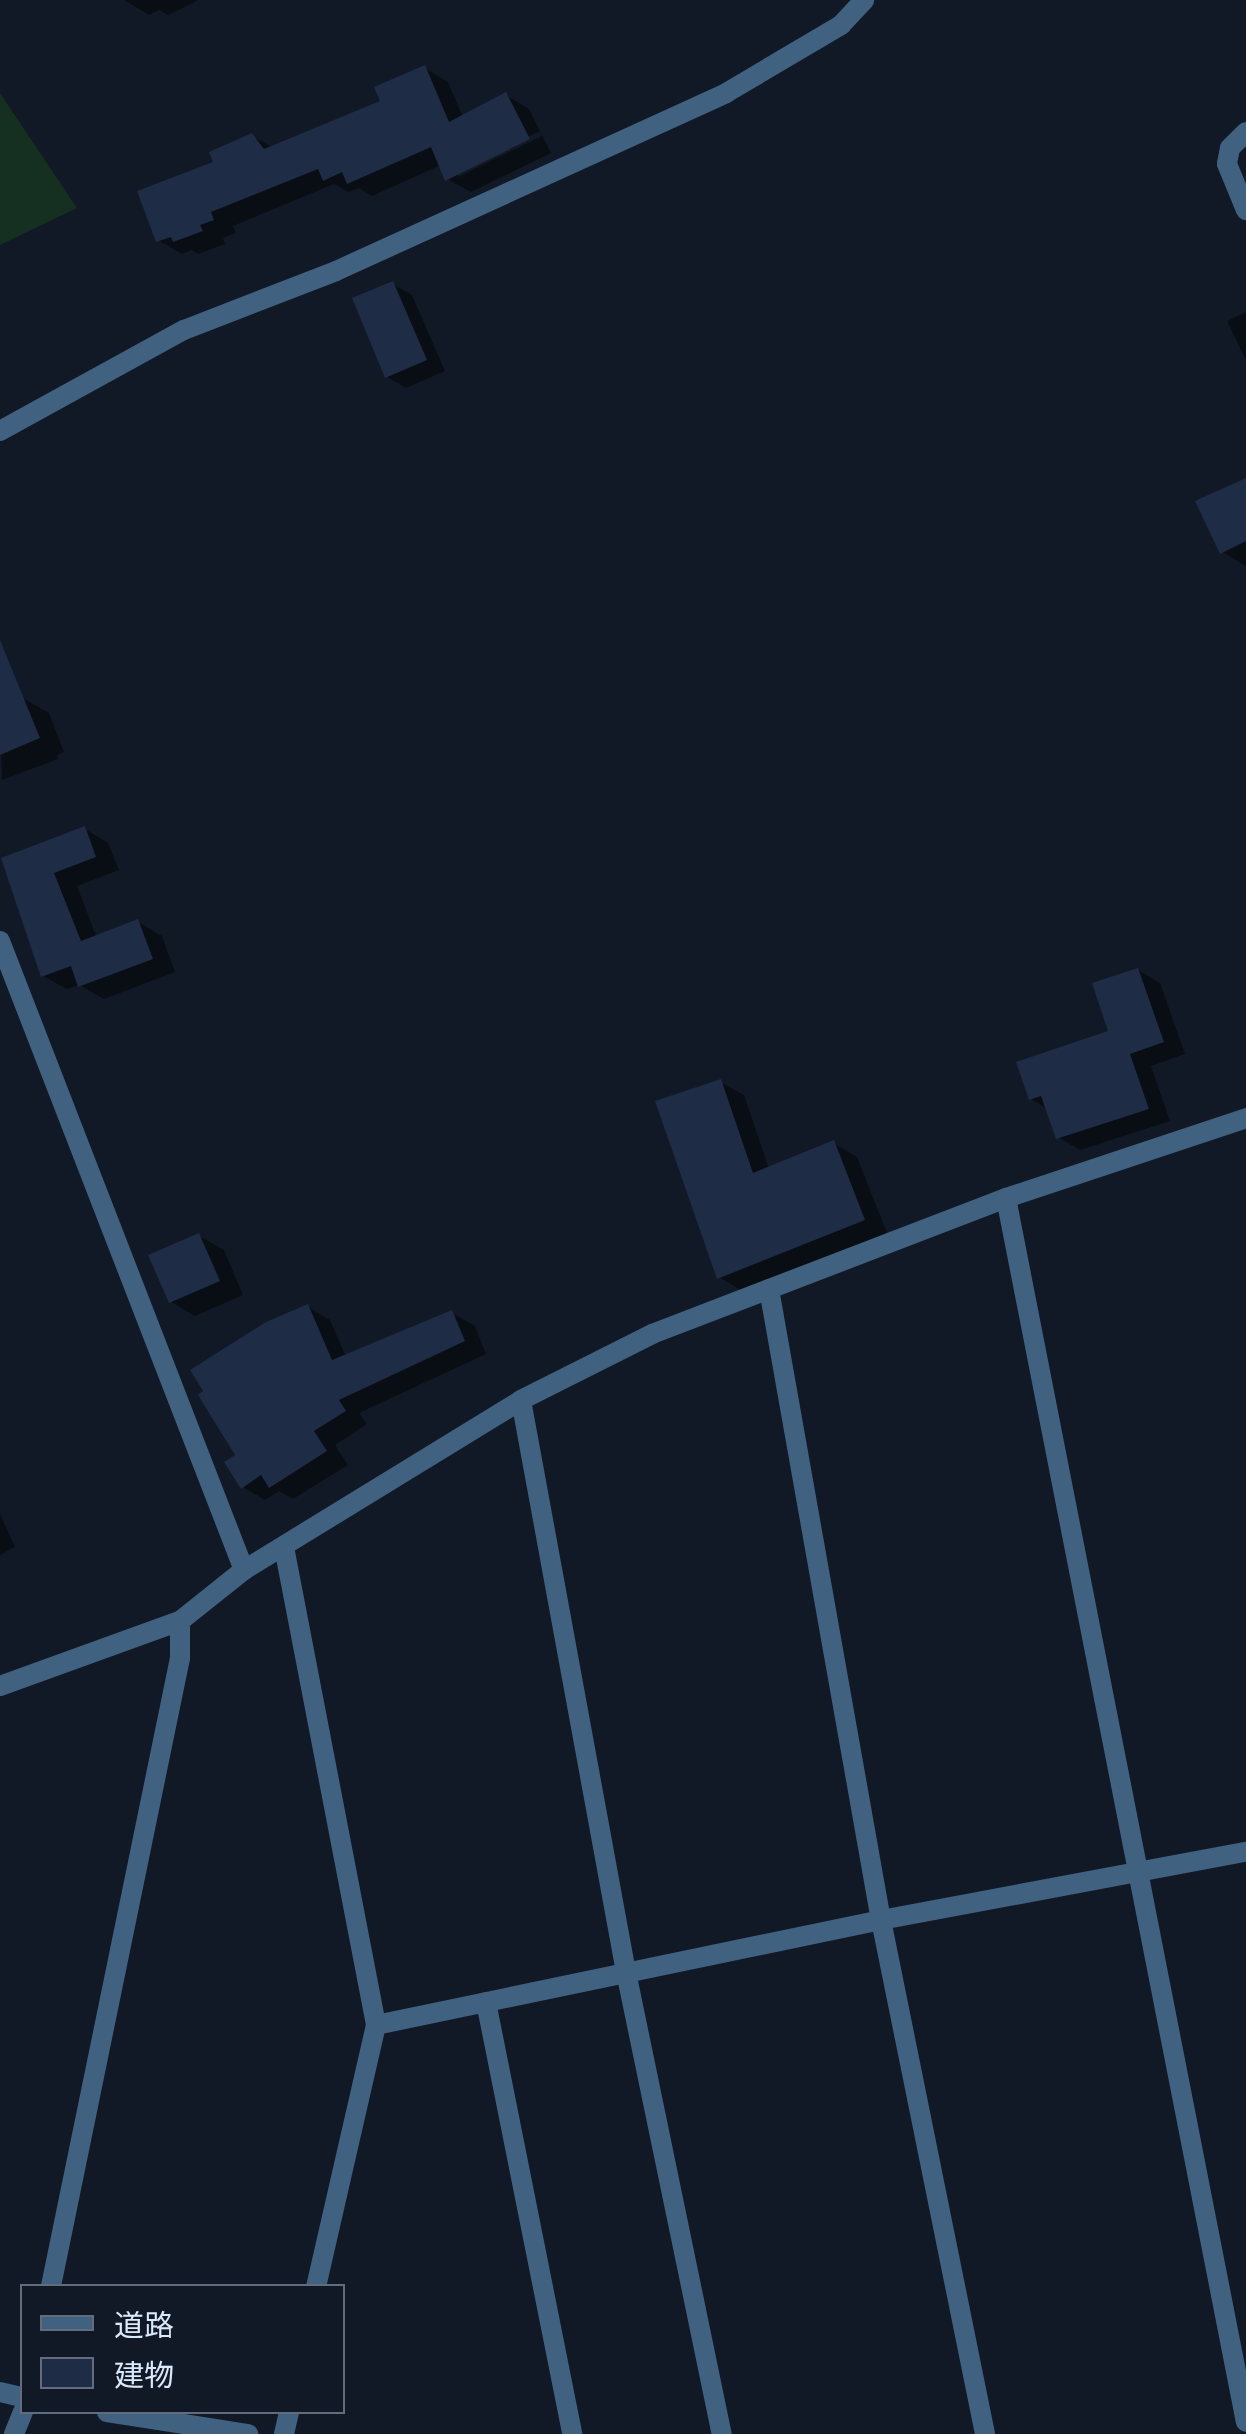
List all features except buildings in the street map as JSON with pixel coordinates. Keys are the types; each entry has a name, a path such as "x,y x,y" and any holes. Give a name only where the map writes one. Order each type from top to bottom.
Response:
{"street":[{"path":"0,430 184,330 336,271 726,93 840,25 864,0"},
{"path":"1246,132 1230,148 1227,164 1246,210"},
{"path":"0,942 244,1570"},
{"path":"0,1686 180,1621 244,1570 521,1400 652,1334 1006,1198 1246,1118"},
{"path":"1006,1198 1246,2422"},
{"path":"769,1288 881,1920 986,2434"},
{"path":"521,1400 626,1972 722,2434"},
{"path":"284,1547 376,2025 316,2284"},
{"path":"51,2284 180,1658 180,1621"},
{"path":"376,2025 881,1920 1246,1852"},
{"path":"486,2002 572,2434"},
{"path":"120,2414 248,2434"}],"green space":[{"path":"0,93 77,208 0,245"}]}
